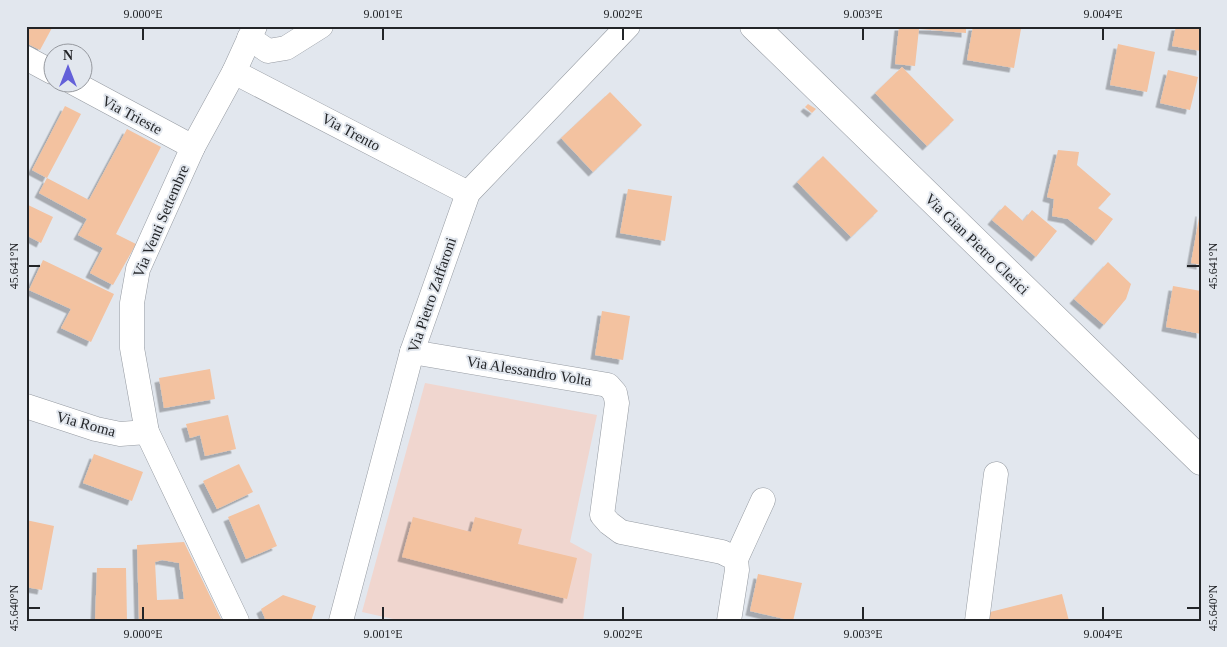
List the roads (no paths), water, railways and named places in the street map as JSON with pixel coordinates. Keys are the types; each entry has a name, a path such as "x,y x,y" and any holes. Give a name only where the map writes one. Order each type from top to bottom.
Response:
{"main road":[{"name":"Via Gian Pietro Clerici","path":"754,26 1201,461"}],"street":[{"path":"258,84 273,58 321,26"},
{"name":"Via Pietro Zaffaroni","path":"341,621 412,352 468,193 628,26"},
{"path":"252,32 268,51 286,48"},
{"name":"Via Venti Settembre","path":"237,621 147,432 132,348 132,303 138,269 193,147 234,72 252,32"},
{"path":"26,58 42,67"},
{"name":"Via Trento","path":"234,72 468,193"},
{"name":"Via Trieste","path":"91,92 193,147"},
{"name":"Via Alessandro Volta","path":"412,352 608,385 615,394 617,403 602,515 621,532 722,552 736,559"},
{"name":"Via Roma","path":"26,406 96,429 120,434 147,432"},
{"path":"977,621 996,474"},
{"path":"729,621 736,559 763,500"}]}
